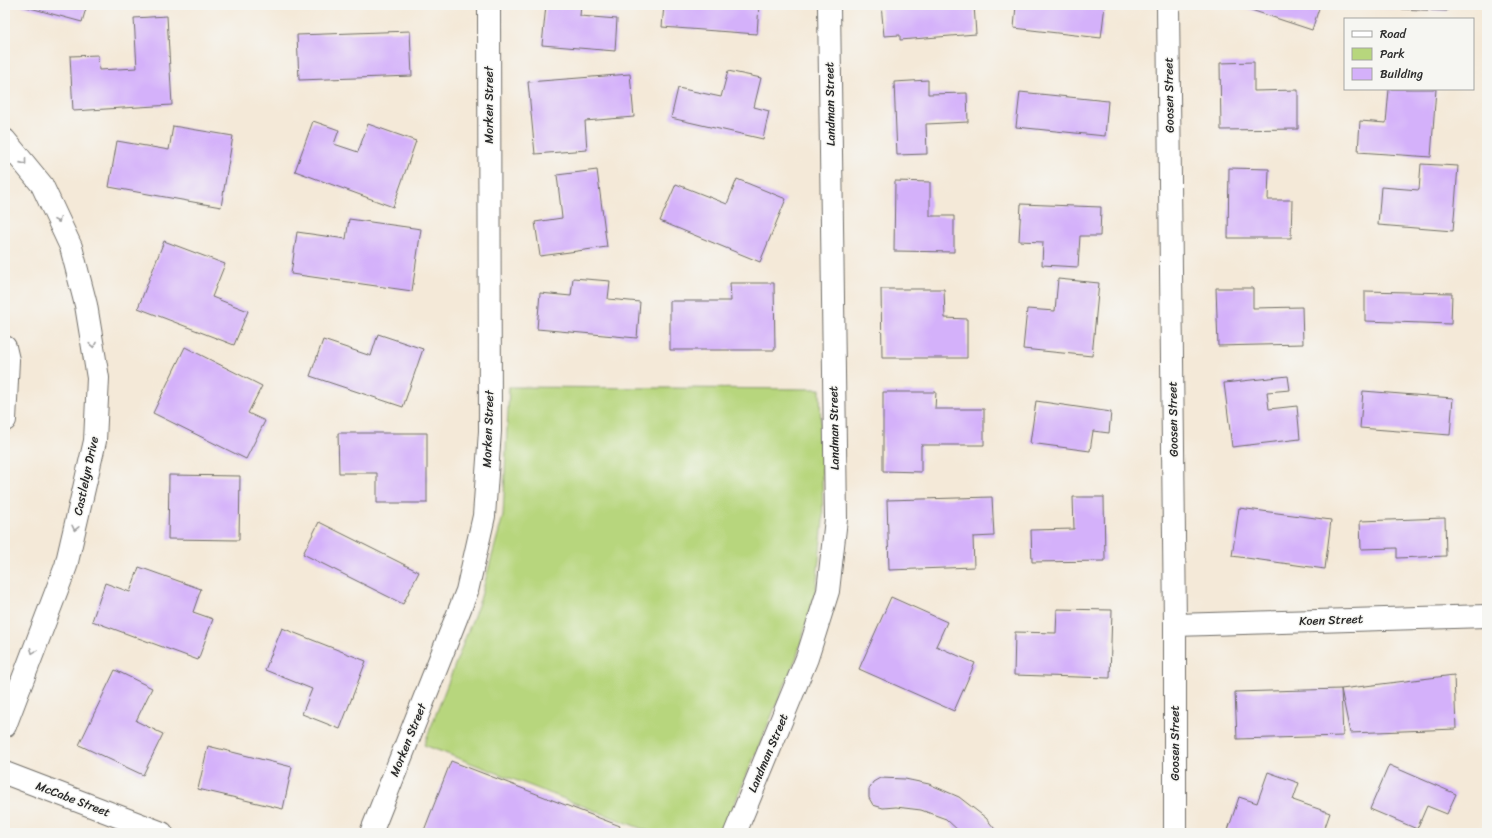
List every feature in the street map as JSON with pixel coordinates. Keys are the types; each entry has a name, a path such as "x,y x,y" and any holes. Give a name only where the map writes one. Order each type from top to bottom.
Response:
{"street":[{"name":"Morken Street","path":"371,833 467,591 484,516 490,431 489,5"},
{"name":"Landman Street","path":"735,833 807,658 828,591 836,519 829,5"},
{"name":"Goosen Street","path":"1168,5 1175,625 1175,833"},
{"name":"Castlelyn Drive","path":"5,140 42,185 71,247 86,305 98,378 95,440 66,566 5,726"},
{"path":"5,347 8,360 5,420"},
{"name":"Koen Street","path":"1175,625 1487,616"},
{"name":"McCabe Street","path":"5,773 162,833"}],"green space":[{"path":"509,387 820,389 823,521 816,589 797,656 722,833 653,833 424,745 480,600 503,516"}],"building":[{"path":"19,5 87,5 82,22"},
{"path":"546,5 581,5 580,16 617,19 615,51 542,45"},
{"path":"664,5 759,5 757,34 662,27"},
{"path":"881,5 974,5 976,34 900,40 900,35 884,36"},
{"path":"1016,5 1105,5 1101,38 1014,28"},
{"path":"1236,5 1320,5 1312,30"},
{"path":"1351,5 1448,5 1447,11 1351,7"},
{"path":"167,16 172,105 73,111 70,56 98,55 99,70 137,68 134,18"},
{"path":"410,31 412,76 299,80 297,35"},
{"path":"1254,62 1254,91 1298,90 1298,129 1221,130 1220,63"},
{"path":"728,71 761,78 754,107 769,111 763,139 671,118 678,88 721,97"},
{"path":"630,74 634,117 585,121 587,150 535,154 528,82"},
{"path":"928,80 928,94 967,93 968,122 926,124 927,154 897,155 894,82"},
{"path":"1389,90 1436,90 1431,157 1358,152 1360,121 1386,123"},
{"path":"1020,92 1108,101 1105,136 1016,127"},
{"path":"313,121 339,130 334,144 358,152 368,124 416,141 393,207 295,171"},
{"path":"173,126 233,136 221,207 109,187 117,141 169,150"},
{"path":"1421,164 1458,166 1453,231 1378,225 1381,187 1419,190"},
{"path":"1229,168 1269,169 1268,200 1292,200 1291,238 1228,238"},
{"path":"597,170 607,247 540,256 535,222 562,218 557,175"},
{"path":"737,179 786,199 760,262 660,221 676,184 727,204"},
{"path":"895,181 930,182 930,216 954,216 954,252 894,251"},
{"path":"1021,204 1101,207 1100,236 1080,236 1078,267 1042,265 1043,242 1019,241"},
{"path":"349,219 421,229 412,291 291,274 297,232 346,239"},
{"path":"164,241 225,264 212,297 248,311 234,345 138,308"},
{"path":"573,278 610,281 608,299 640,302 637,338 537,329 540,293 571,296"},
{"path":"1058,279 1099,283 1092,356 1023,349 1027,309 1055,311"},
{"path":"730,283 774,283 775,350 670,350 670,301 731,301"},
{"path":"1216,288 1253,288 1253,308 1302,307 1303,344 1218,346"},
{"path":"881,289 944,289 945,318 967,319 967,358 882,358"},
{"path":"1365,291 1452,293 1451,324 1365,321"},
{"path":"378,334 423,349 403,407 310,376 323,340 371,356"},
{"path":"185,347 262,386 248,413 265,421 246,459 153,413"},
{"path":"1288,376 1290,390 1267,392 1269,409 1297,406 1300,439 1232,447 1224,383"},
{"path":"1363,391 1453,398 1450,435 1360,428"},
{"path":"883,392 936,392 935,409 984,409 984,445 921,445 921,472 883,471"},
{"path":"1036,401 1111,412 1109,433 1093,431 1090,451 1030,443"},
{"path":"338,433 427,433 427,503 377,503 377,473 339,473"},
{"path":"169,475 240,476 239,540 168,539"},
{"path":"992,497 994,536 973,537 974,567 889,570 887,500"},
{"path":"1073,497 1104,497 1105,561 1032,562 1031,530 1074,529"},
{"path":"1239,508 1331,520 1325,569 1232,556"},
{"path":"1445,518 1446,556 1397,558 1397,548 1361,549 1360,521"},
{"path":"319,522 419,572 403,604 303,554"},
{"path":"139,567 201,589 193,612 213,619 198,660 92,621 105,583 130,592"},
{"path":"891,597 947,622 936,646 975,663 954,711 859,669"},
{"path":"1057,609 1112,610 1110,678 1014,675 1015,632 1056,633"},
{"path":"282,628 366,661 340,729 302,714 312,689 265,670"},
{"path":"115,670 152,688 136,721 163,734 143,775 79,745"},
{"path":"1454,675 1456,729 1350,733 1341,689"},
{"path":"1341,689 1343,736 1237,739 1235,692"},
{"path":"208,746 292,767 283,809 198,789"},
{"path":"451,761 620,826 617,833 423,833"},
{"path":"1389,765 1456,794 1447,814 1427,806 1417,829 1370,809"},
{"path":"1268,772 1299,783 1293,800 1330,813 1323,833 1227,833 1239,797 1257,803"},
{"path":"880,778 905,779 929,784 959,797 986,818 998,833 961,833 946,819 921,810 896,807 883,808 873,805 869,798 869,789 873,782"}]}
